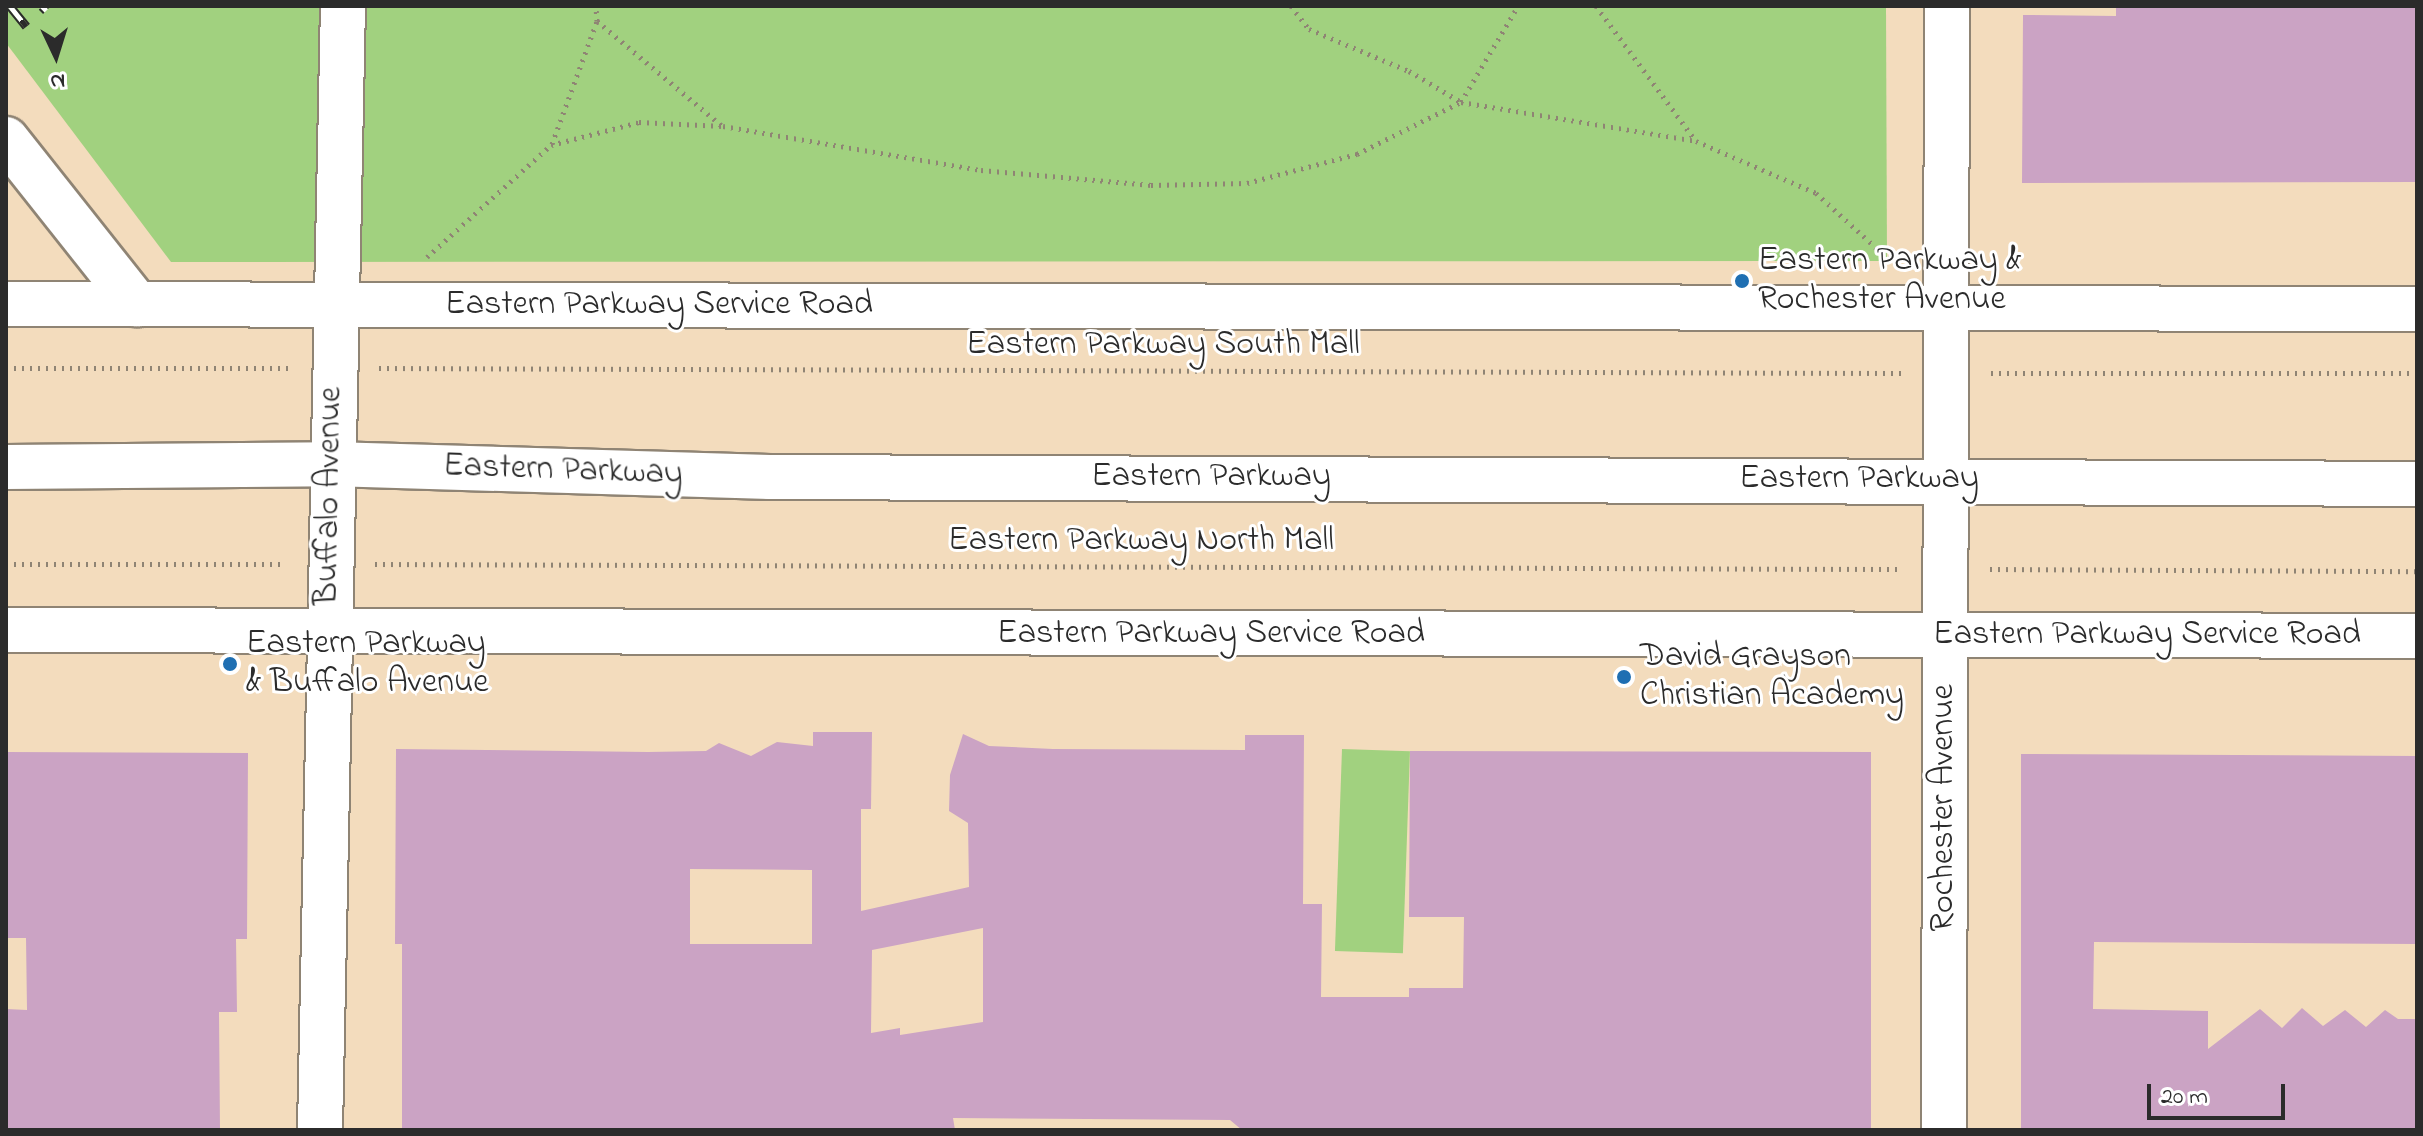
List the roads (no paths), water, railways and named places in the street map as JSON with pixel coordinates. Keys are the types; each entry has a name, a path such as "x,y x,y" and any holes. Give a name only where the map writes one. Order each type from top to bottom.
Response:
{"street":[{"name":"Buffalo Avenue","path":"320,1130 327,632 343,6"},
{"name":"Rochester Avenue","path":"1944,1130 1947,6"},
{"path":"6,139 137,304"},
{"name":"Eastern Parkway Service Road","path":"6,304 2417,309"},
{"name":"Eastern Parkway","path":"6,467 331,464 770,477 2417,484"},
{"name":"Eastern Parkway Service Road","path":"6,630 2417,636"}],"railway":[{"path":"10,6 26,26"},
{"path":"42,6 46,10"}],"place":[{"name":"Eastern Parkway & Rochester Avenue","path":"1742,281"},
{"name":"Eastern Parkway & Buffalo Avenue","path":"230,664"},
{"name":"David Grayson Christian Academy","path":"1624,677"}]}
